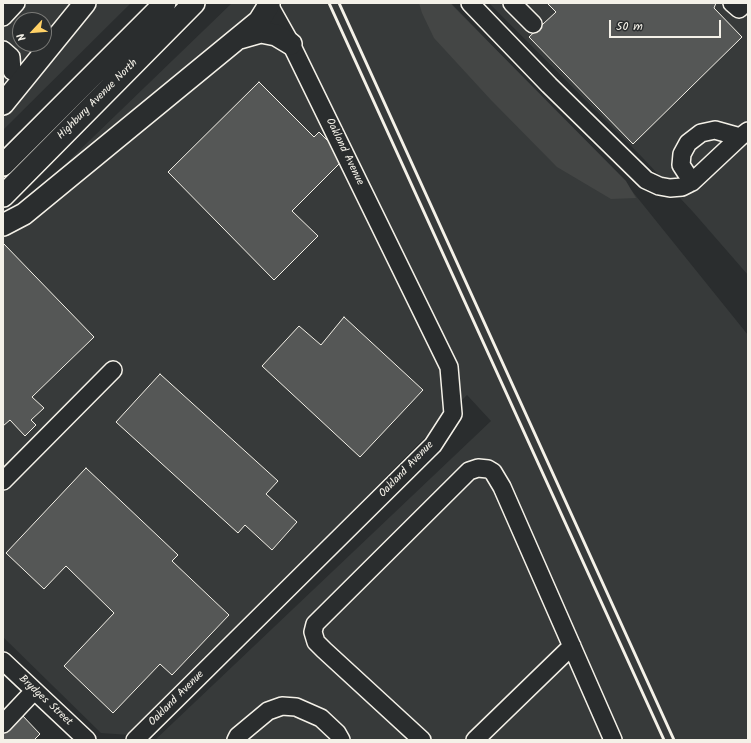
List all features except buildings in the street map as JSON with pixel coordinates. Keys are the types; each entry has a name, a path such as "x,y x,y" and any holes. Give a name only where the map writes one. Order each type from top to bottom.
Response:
{"main road":[{"path":"3,104 13,73 85,3"},
{"name":"Highbury Avenue North","path":"3,165 165,3"},
{"name":"Highbury Avenue North","path":"3,196 194,3"},
{"path":"3,225 24,214 259,21 268,4"},
{"path":"237,38 261,32 276,36 291,44"}],"street":[{"path":"3,16 16,3"},
{"path":"470,3 549,85 646,180 659,186 670,188 682,187 692,182 744,134"},
{"path":"512,3 533,24"},
{"path":"732,3 739,9 745,3"},
{"name":"Oakland Avenue","path":"135,740 433,445 453,414 449,367 291,44 268,4"},
{"path":"3,50 10,57 13,73"},
{"path":"692,182 681,165 682,154 688,143 701,132 715,130 744,134"},
{"path":"3,481 113,370"},
{"path":"422,740 324,650 316,642 313,632 315,624 469,471 478,468 488,469 493,472 502,487 613,740"},
{"path":"475,740 572,646"},
{"name":"Brydges Street","path":"3,661 87,740"},
{"path":"3,724 34,691"},
{"path":"236,740 238,736 268,711 282,706 296,707 321,718 337,733 341,740"}],"shaded area":[{"path":"3,3 131,3 3,130"},
{"path":"232,3 451,3 632,191 748,335 748,740 155,740 491,421 467,395 130,735 101,733 3,637 3,224"},
{"path":"419,3 450,3 626,181 636,198 611,199 557,167 491,100 434,38"},
{"path":"489,3 748,3 748,275 694,213 642,157"}],"railway":[{"path":"329,3 664,740"},
{"path":"339,3 674,740"}]}
